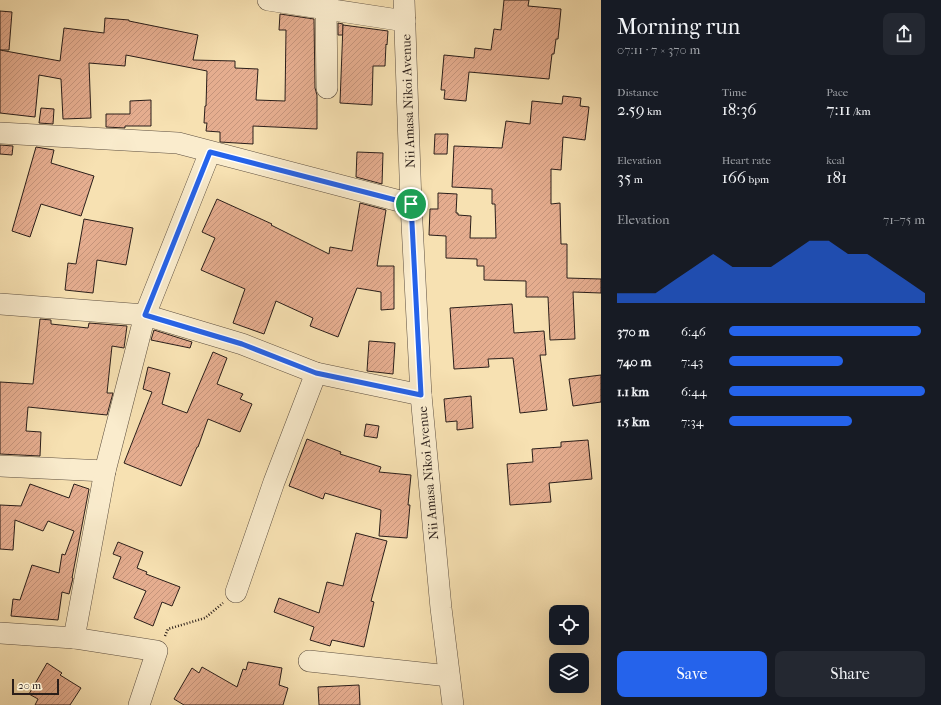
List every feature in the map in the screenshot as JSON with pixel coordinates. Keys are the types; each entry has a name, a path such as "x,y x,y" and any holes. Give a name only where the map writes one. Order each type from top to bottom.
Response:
{"street":[{"path":"268,0 405,21"},
{"name":"Nii Amasa Nikoi Avenue","path":"404,0 411,204 421,395 441,608 453,705"},
{"path":"326,9 327,88"},
{"path":"0,133 178,143 411,204"},
{"path":"74,638 105,471 145,315 210,152"},
{"path":"0,304 145,315 242,344 316,373 421,395"},
{"path":"236,592 274,482 316,373"},
{"path":"0,466 105,471"},
{"path":"0,633 74,638 157,651 138,705"},
{"path":"309,661 449,676"}],"path":[{"path":"157,651 168,630 205,618 236,592"}],"building":[{"path":"504,0 529,0 528,6 561,9 558,39 556,39 554,54 552,54 549,79 469,72 466,101 444,99 445,90 441,90 444,55 474,58 475,48 491,50 494,29 501,30"},
{"path":"0,11 12,12 9,50 0,50"},
{"path":"280,14 314,19 317,129 253,126 253,144 220,142 220,132 206,131 207,123 204,123 207,71 126,55 125,66 89,63 91,118 63,119 61,79 39,75 35,117 0,113 0,50 60,61 64,28 104,33 105,18 129,20 198,35 193,60 235,61 235,68 258,69 256,100 285,101 286,30 279,30"},
{"path":"338,23 343,24 343,35 338,35"},
{"path":"343,25 388,31 385,66 373,66 372,105 340,103"},
{"path":"563,96 581,98 580,106 589,107 585,140 563,137 561,170 551,169 551,204 560,203 561,244 567,244 567,278 601,279 601,293 573,292 575,339 550,340 548,297 526,297 526,281 484,280 484,266 477,266 477,259 446,258 446,236 429,235 430,209 438,209 438,193 457,194 456,213 458,213 458,215 471,216 470,238 496,238 495,204 492,204 492,189 452,187 454,146 502,148 506,121 530,124 532,101 562,104"},
{"path":"151,100 151,126 125,126 125,128 106,127 106,114 130,114 130,101"},
{"path":"41,108 54,109 53,124 39,123"},
{"path":"435,134 448,134 447,154 434,154"},
{"path":"0,145 13,146 12,155 0,154"},
{"path":"36,147 54,150 51,163 94,176 81,216 41,204 30,237 12,231"},
{"path":"357,152 383,153 382,184 356,177"},
{"path":"217,199 272,224 271,225 329,254 330,247 352,251 360,203 386,210 377,266 394,266 394,309 381,310 381,292 357,288 338,337 310,326 313,318 276,301 264,334 233,323 245,289 201,270 215,238 202,232"},
{"path":"84,219 133,228 126,265 97,260 93,293 65,290 68,263 76,264"},
{"path":"512,304 514,333 544,331 546,355 540,355 547,410 520,413 513,358 488,359 489,367 454,369 450,308"},
{"path":"40,319 51,320 51,324 88,328 89,323 127,326 124,348 112,346 107,393 113,393 107,415 28,407 26,431 41,432 40,456 0,454 0,382 33,384"},
{"path":"154,330 192,342 190,348 151,340"},
{"path":"369,341 395,343 393,374 367,371"},
{"path":"213,352 227,358 217,384 243,394 240,399 252,404 240,432 208,419 181,486 124,463 152,392 143,389 148,367 170,373 162,404 187,413"},
{"path":"601,375 601,402 573,406 569,379"},
{"path":"471,396 473,428 457,430 457,421 446,422 444,399"},
{"path":"366,424 379,426 377,438 364,436"},
{"path":"307,439 341,452 340,454 381,467 379,472 411,475 407,538 379,536 381,510 325,493 323,499 289,486"},
{"path":"588,440 592,479 549,483 551,502 510,505 507,464 533,462 532,449 561,447 561,442"},
{"path":"30,484 69,498 74,484 89,489 73,578 69,594 62,592 58,620 11,616 13,599 20,600 32,565 59,573 62,554 65,555 74,531 48,521 43,531 15,520 13,550 0,549 0,505 21,506"},
{"path":"356,533 387,541 371,601 374,602 364,647 332,640 330,646 310,640 314,627 274,612 279,598 319,613 327,582 343,586"},
{"path":"118,542 143,552 137,568 147,572 146,574 180,587 172,606 162,602 153,626 134,618 146,591 113,578 121,557 113,554"},
{"path":"248,662 282,668 279,685 288,688 283,705 184,705 174,699 192,668 199,673 202,667 237,687 243,669 246,670"},
{"path":"47,663 62,673 60,675 81,688 70,705 35,705 38,699 29,694"},
{"path":"359,685 360,705 319,705 318,687"}],"route":[{"path":"210,152 411,204 414,285 421,395 316,373 242,344 145,315 210,152"}]}
